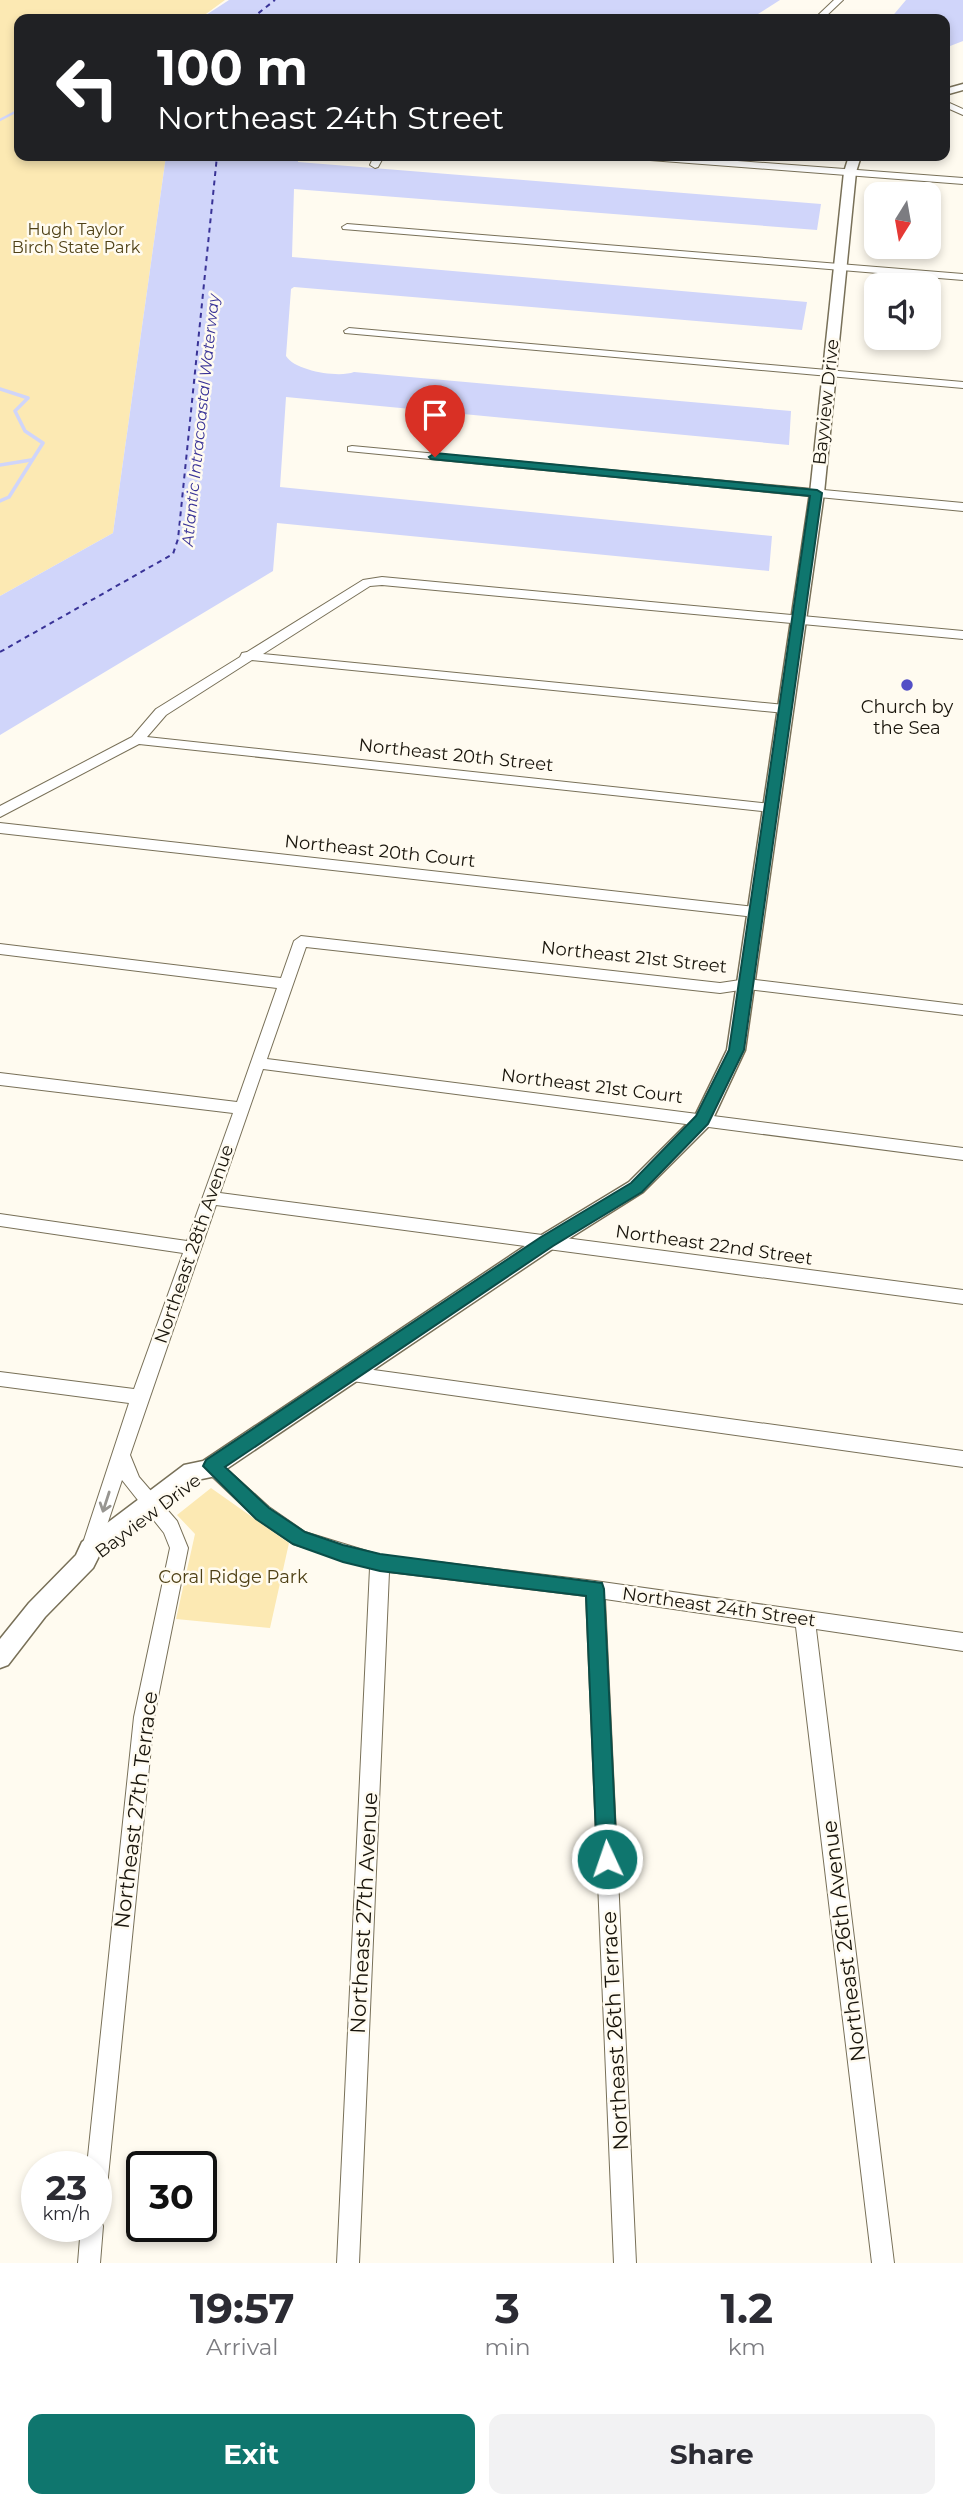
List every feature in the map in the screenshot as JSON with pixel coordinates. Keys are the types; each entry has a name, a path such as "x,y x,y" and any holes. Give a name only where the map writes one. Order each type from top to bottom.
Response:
{"street":[{"path":"824,14 839,0"},
{"path":"704,161 963,181"},
{"name":"Bayview Drive","path":"0,1657 37,1610 88,1555 153,1508 200,1482 210,1467 547,1242 636,1187 703,1120 736,1050 747,984 755,912 817,493 850,172 853,161"},
{"path":"347,227 963,277"},
{"path":"349,331 963,385"},
{"path":"352,449 963,508"},
{"path":"0,812 137,740 161,712 246,656 367,583 382,581 963,635"},
{"path":"246,656 785,709"},
{"name":"Northeast 20th Street","path":"137,740 771,808"},
{"name":"Northeast 20th Court","path":"0,828 755,912"},
{"name":"Northeast 21st Street","path":"301,941 720,988 747,984 963,1010"},
{"name":"Northeast 28th Avenue","path":"88,1555 140,1398 301,941"},
{"path":"0,949 286,984"},
{"name":"Northeast 21st Court","path":"258,1063 963,1154"},
{"path":"0,1079 242,1108"},
{"name":"Northeast 22nd Street","path":"211,1198 506,1239 547,1242 963,1297"},
{"path":"0,1220 193,1248"},
{"path":"352,1374 963,1459"},
{"path":"0,1379 140,1398"},
{"name":"Northeast 27th Terrace","path":"100,2151 144,1717 179,1548 176,1533 128,1479 121,1455"},
{"name":"Northeast 24th Street","path":"210,1467 262,1513 299,1538 343,1554 380,1563 595,1589 963,1642"},
{"name":"Northeast 27th Avenue","path":"348,2263 380,1563"},
{"name":"Northeast 26th Terrace","path":"595,1589 625,2263"},
{"name":"Northeast 26th Avenue","path":"805,1619 883,2263"},
{"path":"89,2263 91,2242"}],"green space":[{"name":"Hugh Taylor Birch State Park","path":"0,0 225,0 206,14 14,14 14,161 165,161 113,533 0,596"},
{"name":"Coral Ridge Park","path":"211,1488 289,1543 270,1628 176,1619 195,1534 177,1515"}],"water":[{"path":"229,0 780,0 758,14 208,14"},
{"path":"906,0 963,0 963,41 950,46 950,14 894,14"},
{"name":"Atlantic Intracoastal Waterway","path":"165,161 298,161 821,204 817,230 294,189 292,257 807,302 802,330 294,287 291,289 286,356 298,366 328,374 354,372 791,411 789,445 286,397 280,487 772,536 769,571 277,523 273,571 0,735 0,596 113,533"}],"waterway":[{"path":"0,120 14,113"},
{"path":"0,389 28,398 15,411 25,431 43,443 9,497 0,501"},
{"path":"0,465 31,460"}],"ferry route":[{"path":"257,14 275,0"},
{"path":"0,652 173,554 178,539 216,161"}],"place":[{"name":"Church by the Sea","path":"907,685"}],"route":[{"path":"435,457 817,493 736,1050 703,1120 636,1187 547,1242 212,1466 262,1513 299,1538 343,1554 380,1563 595,1589 607,1859"}]}
